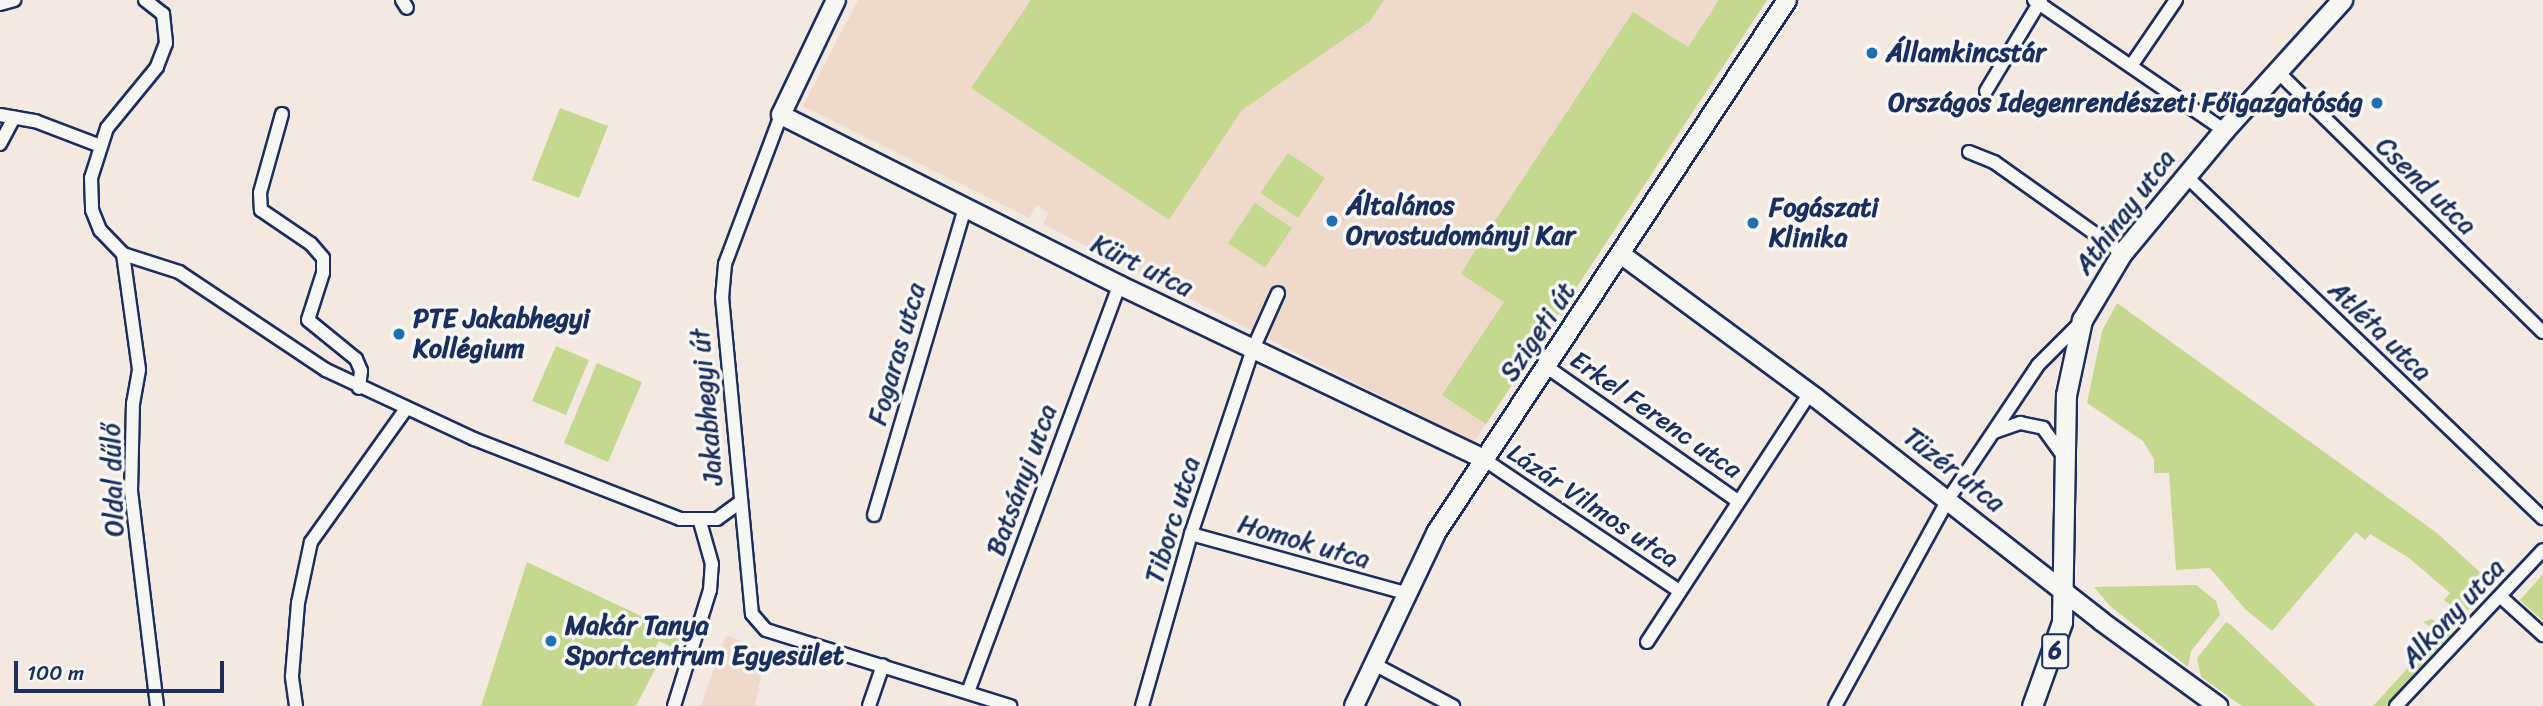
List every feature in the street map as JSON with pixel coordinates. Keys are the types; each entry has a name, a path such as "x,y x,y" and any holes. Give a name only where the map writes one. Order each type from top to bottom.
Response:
{"main road":[{"name":"Athinay utca","path":"2065,592 2068,378 2082,320 2122,253 2224,130 2343,0"},
{"name":"6","path":"2032,706 2053,656 2065,592"}],"street":[{"path":"0,4 13,0"},
{"name":"Jakabhegyi út","path":"145,0 163,14 166,43 158,67 118,112 98,145 91,178 92,209 100,230 123,254 179,272 359,388 405,410 680,519 700,522 717,519 739,503 723,349 723,280 781,115"},
{"path":"781,115 836,0"},
{"name":"Szigeti út","path":"1354,706 1405,593 1482,458 1622,255 1787,0"},
{"path":"2131,66 2176,0"},
{"path":"1986,91 2038,1 2224,130"},
{"name":"Csend utca","path":"2278,72 2543,332"},
{"path":"282,114 260,193 261,211 312,244 323,258 323,273 308,320 356,359 361,371 359,388"},
{"name":"Kürt utca","path":"781,115 1119,285 1482,458"},
{"path":"0,116 15,118 98,145"},
{"path":"0,144 15,118"},
{"path":"1969,152 1994,162 2122,253"},
{"name":"Atléta utca","path":"2185,176 2543,519"},
{"name":"Fogaras utca","path":"874,515 965,207"},
{"name":"Tüzér utca","path":"1637,230 1638,245 1655,279"},
{"name":"Oldal dűlő","path":"123,254 139,370 133,402 131,491 157,706"},
{"name":"Tüzér utca","path":"1622,255 1949,498 2065,592 2218,706"},
{"name":"Batsányi utca","path":"968,692 1119,285"},
{"name":"Tiborc utca","path":"1142,706 1191,534 1253,349 1278,293"},
{"path":"1835,706 1949,498 2038,365 2082,320"},
{"name":"Erkel Ferenc utca","path":"1547,367 1738,501"},
{"path":"1647,642 1810,393"},
{"path":"296,706 292,676 298,603 311,542 405,410"},
{"path":"1994,433 2020,423 2043,428 2065,459"},
{"name":"Lázár Vilmos utca","path":"1482,458 1679,592"},
{"path":"739,503 751,614 766,631 1010,706"},
{"path":"674,706 710,590 712,564 700,522"},
{"name":"Homok utca","path":"1191,534 1405,593"},
{"name":"Alkony utca","path":"2396,706 2543,550"},
{"path":"2501,597 2543,635"},
{"path":"1372,663 1453,706"},
{"path":"869,706 883,666"}],"shaded area":[{"name":"Általános Orvostudományi Kar","path":"858,0 1767,0 1473,443 1043,224 1049,213 1037,205 1029,218 803,106"},
{"path":"726,635 766,652 755,706 701,706"}],"green space":[{"path":"1031,0 1384,0 1370,21 1242,110 1169,220 971,88"},
{"path":"1719,0 1767,0 1486,424 1442,395 1504,302 1461,274 1633,12 1688,47"},
{"path":"560,108 608,126 579,198 532,180"},
{"path":"1288,153 1325,178 1298,218 1260,193"},
{"path":"1255,203 1292,228 1265,268 1228,243"},
{"path":"2117,303 2437,533 2493,584 2463,615 2444,600 2450,593 2409,558 2370,534 2365,540 2356,532 2272,631 2245,609 2210,568 2176,570 2169,473 2154,473 2154,459 2143,441 2087,403 2102,331"},
{"path":"556,346 589,360 566,415 532,401"},
{"path":"597,363 642,382 608,462 564,443"},
{"path":"527,562 681,635 674,648 659,641 654,650 663,654 636,706 481,706"},
{"path":"2543,574 2543,621 2520,600"},
{"path":"2196,585 2216,601 2220,615 2191,651 2188,667 2110,606 2094,587"},
{"path":"2431,619 2456,632 2389,706 2373,706 2440,633 2423,622"},
{"path":"2226,622 2316,706 2242,706 2201,677 2197,658"}],"place":[{"name":"Államkincstár","path":"1872,53"},
{"name":"Országos Idegenrendészeti Főigazgatóság","path":"2377,103"},
{"name":"Általános Orvostudományi Kar","path":"1332,221"},
{"name":"Fogászati Klinika","path":"1753,223"},
{"name":"PTE Jakabhegyi Kollégium","path":"399,334"},
{"name":"Makár Tanya Sportcentrum Egyesület","path":"551,641"}]}
